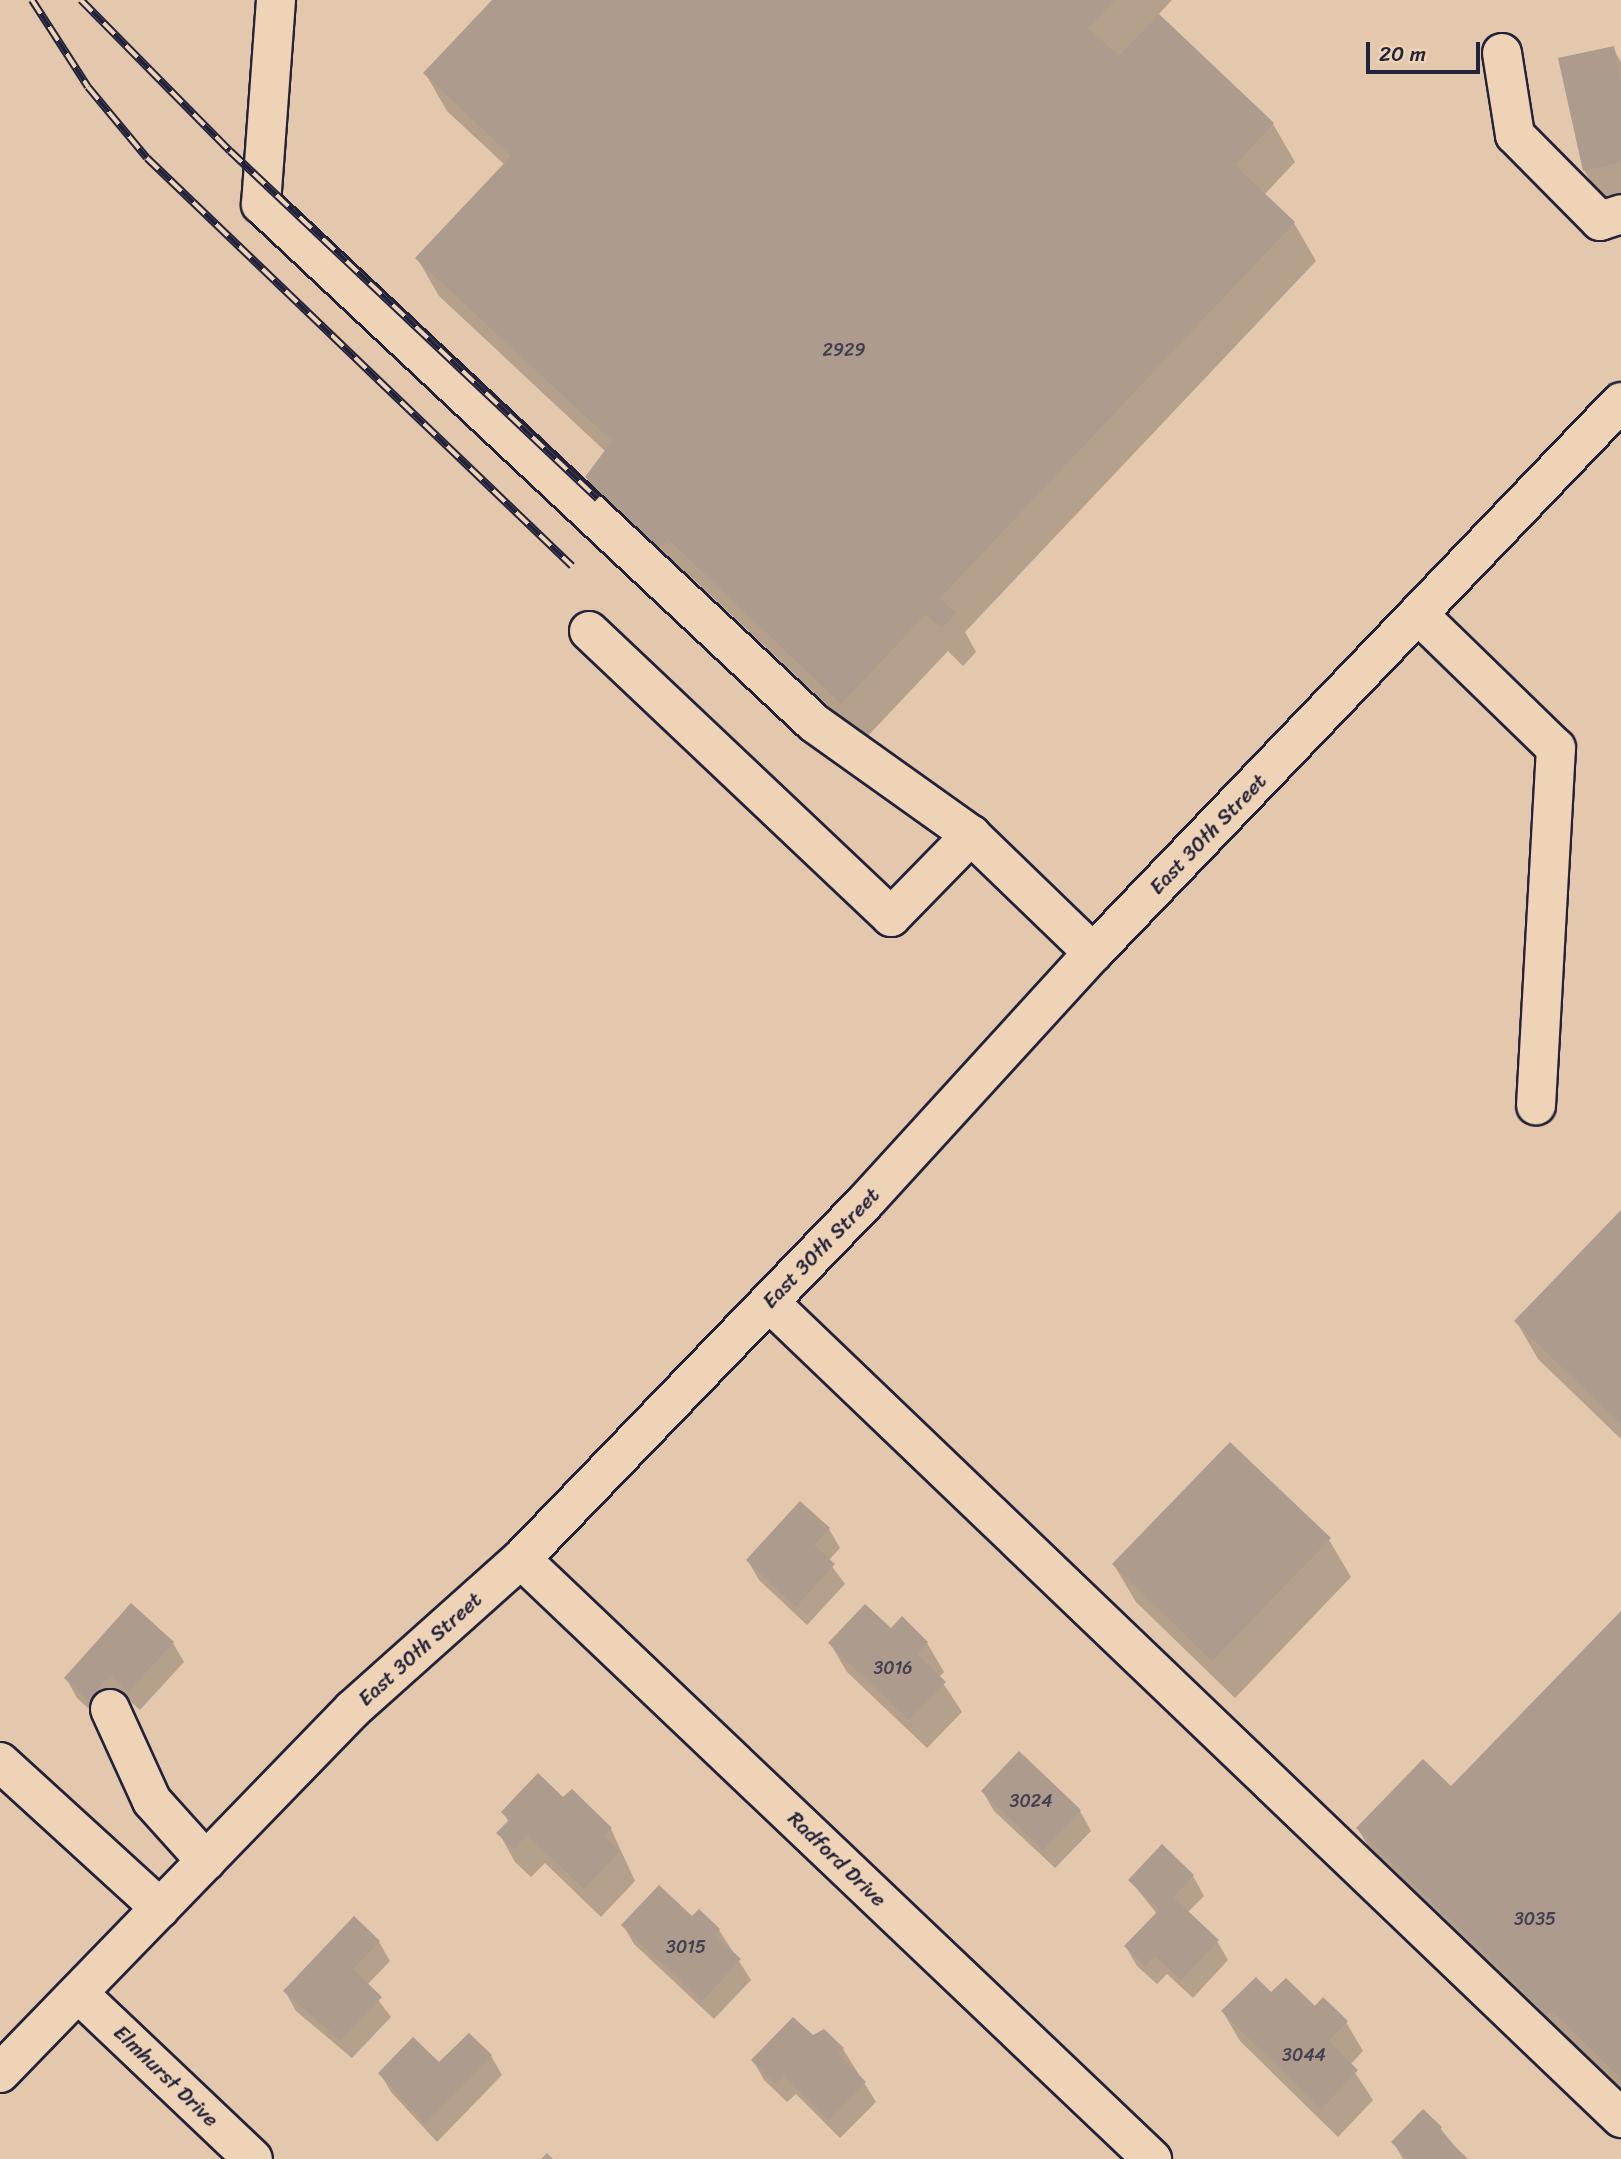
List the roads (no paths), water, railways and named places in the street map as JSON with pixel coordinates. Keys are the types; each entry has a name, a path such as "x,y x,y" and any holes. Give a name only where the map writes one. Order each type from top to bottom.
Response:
{"main road":[{"path":"276,0 261,204 814,723 971,835 1093,953"},
{"path":"1502,53 1515,135 1600,221 1621,214"},
{"name":"East 30th Street","path":"0,2073 353,1709 521,1559 769,1302 1093,953 1621,402"},
{"path":"1418,614 1556,748 1536,1105"},
{"path":"589,631 891,918 971,835"},
{"path":"769,1302 1621,2118"},
{"name":"Radford Drive","path":"521,1559 1152,2159"},
{"path":"110,1709 152,1801 206,1861"},
{"path":"0,1762 160,1908"},
{"name":"Elmhurst Drive","path":"78,1993 253,2159"}],"railway":[{"path":"32,0 88,87 147,158 572,566"},
{"path":"81,0 230,151 598,499"}]}
